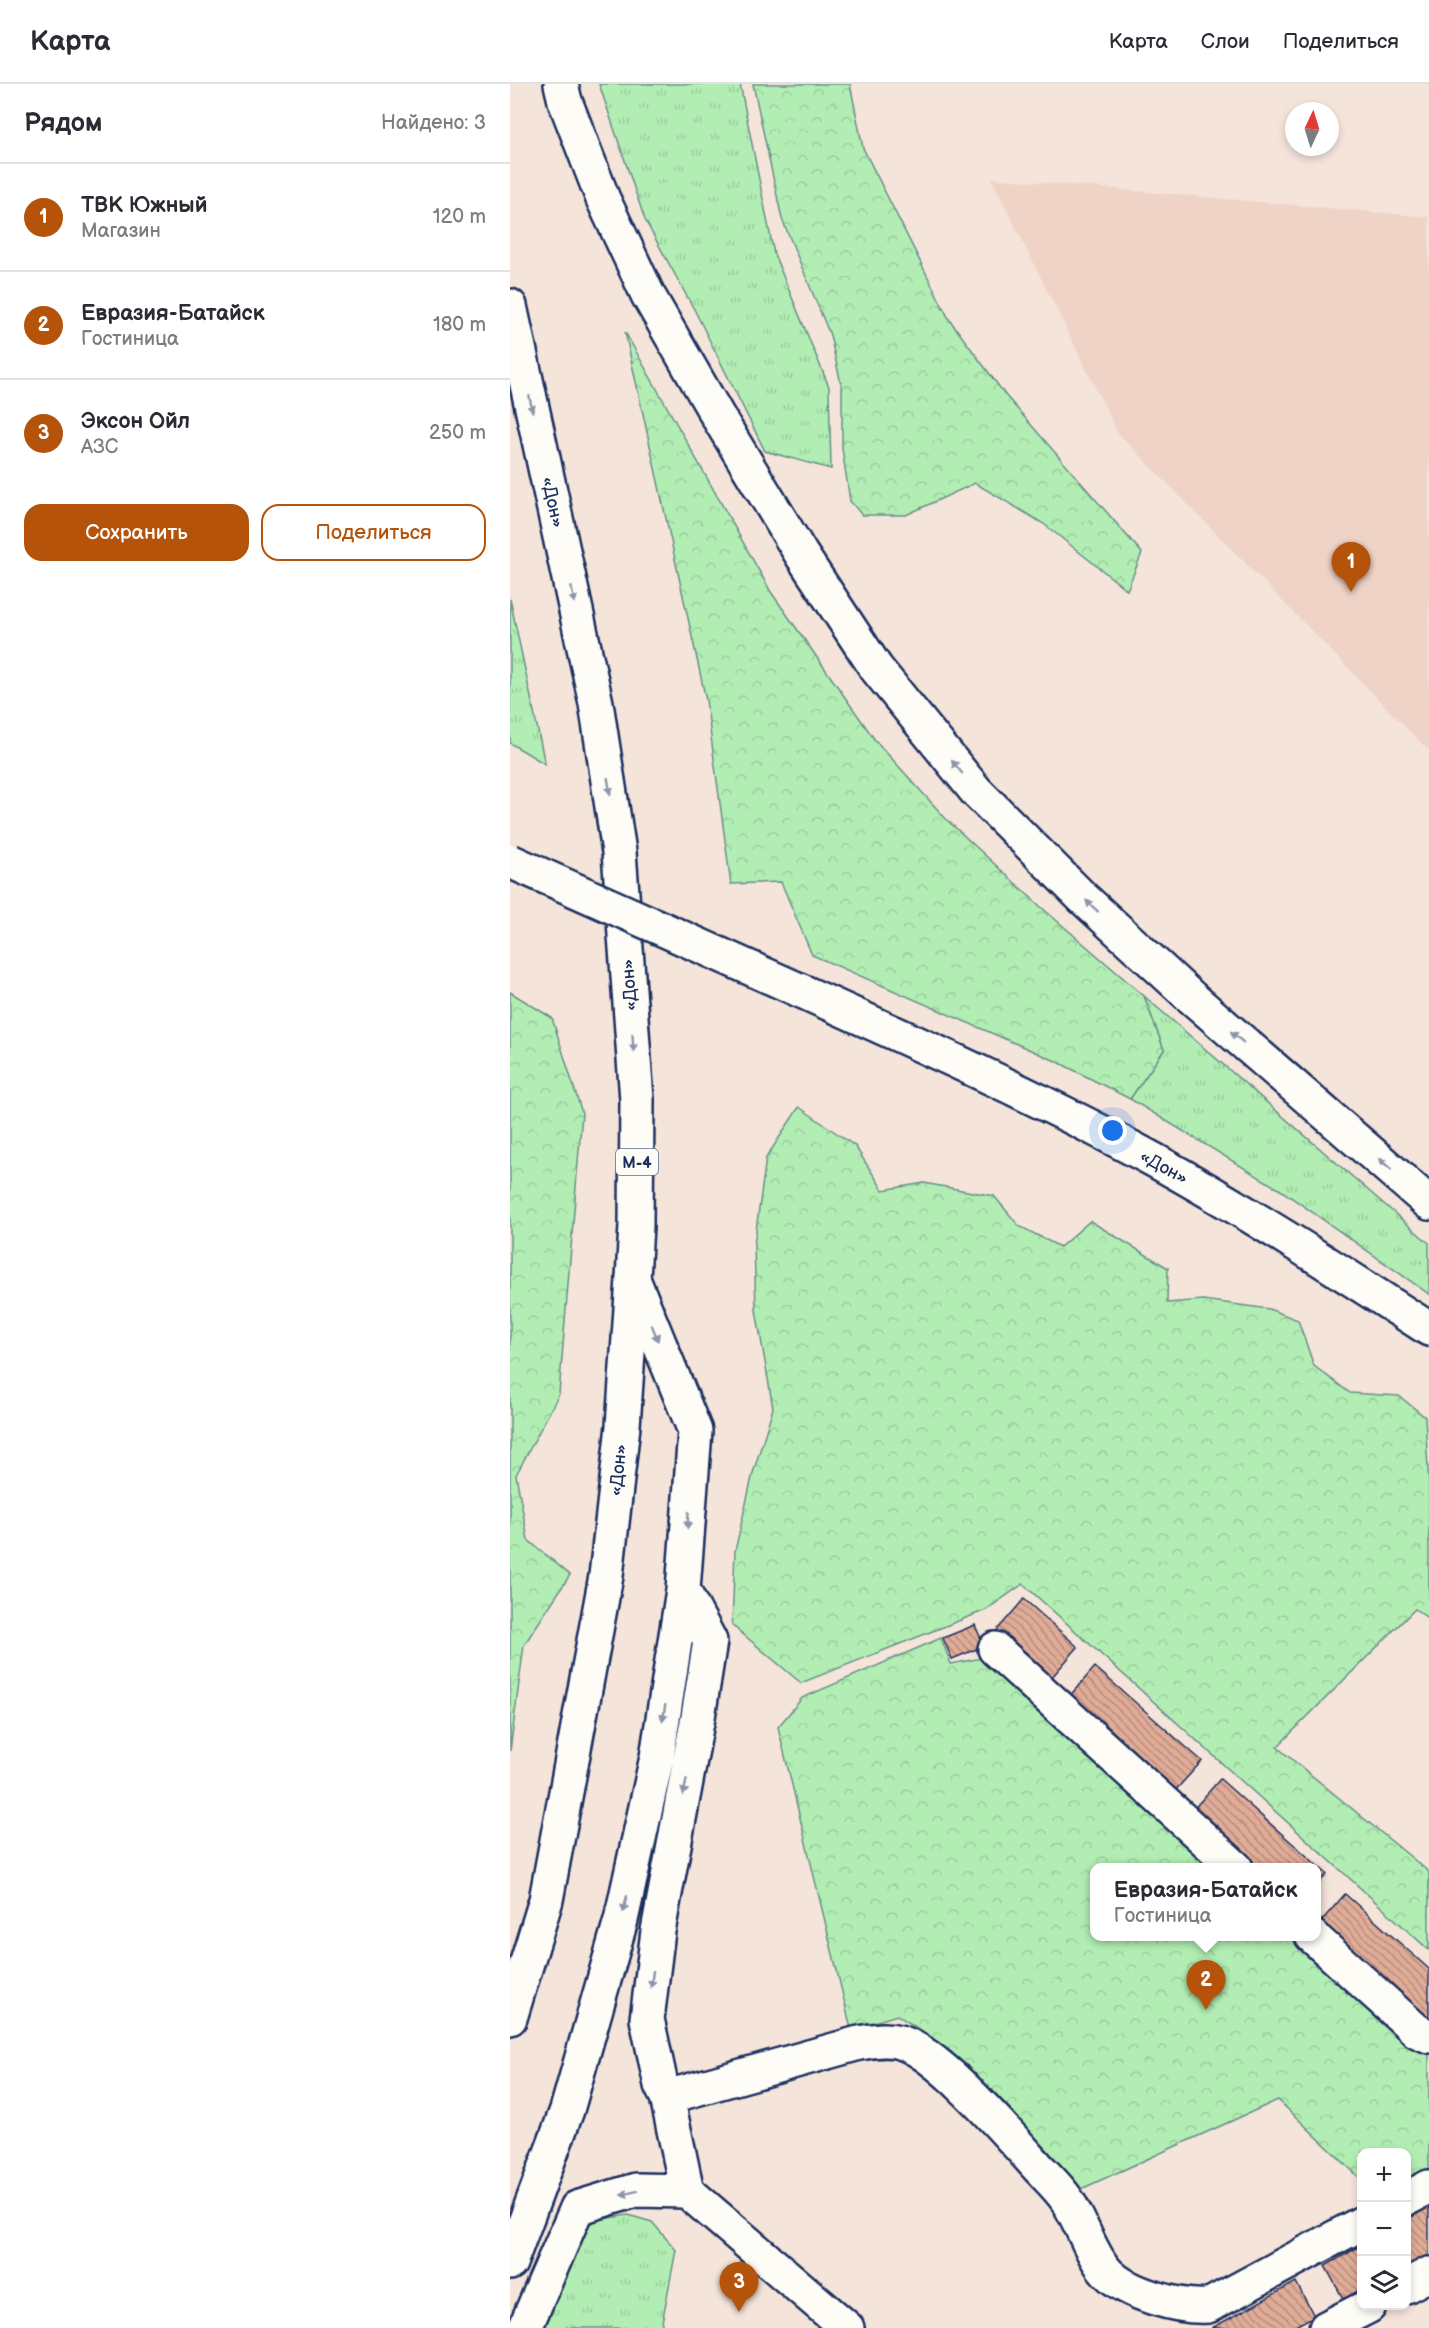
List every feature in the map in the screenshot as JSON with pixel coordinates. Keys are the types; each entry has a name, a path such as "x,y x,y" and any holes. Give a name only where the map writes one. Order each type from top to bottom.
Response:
{"main road":[{"path":"561,84 565,101 603,199 648,295 801,554 876,668 976,791 1083,898 1190,996 1429,1203"},
{"name":"«Дон»","path":"510,306 596,703 619,852 637,1100 633,1279 623,1426 606,1576 546,1900 510,2018"},
{"name":"«Дон»","path":"510,861 797,989 1051,1107 1153,1160 1262,1222 1395,1306 1429,1331"},
{"path":"510,2263 567,2110 621,1920 657,1757 683,1590 695,1431 633,1279"},
{"path":"683,1590 710,1641 658,1931 647,2019 660,2085 667,2097 687,2191 847,2328"},
{"path":"995,1649 1230,1863"},
{"path":"1318,1941 1417,2031 1429,2036"},
{"path":"667,2097 859,2043 883,2040 900,2042 918,2050 963,2088 1002,2127 1067,2200 1106,2272 1131,2289 1146,2295 1195,2307 1208,2306 1357,2226"},
{"path":"1411,2197 1429,2187"},
{"path":"525,2328 577,2208 636,2190 687,2191"},
{"path":"1411,2284 1429,2274"},
{"path":"1326,2328 1361,2310"}],"shaded area":[{"path":"991,178 1429,217 1429,751 1118,433"}],"green space":[{"path":"599,84 740,84 774,254 829,387 831,469 765,451 695,311 645,220"},
{"path":"753,84 850,84 863,148 949,319 1006,396 1142,553 1127,590 1044,524 975,483 906,515 862,515 850,501 842,448 842,388 830,335 782,219"},
{"path":"625,332 771,592 875,740 947,820 1041,907 1144,996 1164,1050 1130,1099 1058,1062 812,955 781,882 731,884 706,700"},
{"path":"510,599 545,764 510,743"},
{"path":"510,992 552,1018 582,1113 559,1394 516,1475 528,1540 570,1575 524,1645 510,1751"},
{"path":"1144,996 1429,1243 1429,1294 1282,1191 1130,1099 1164,1050"},
{"path":"799,1107 855,1146 883,1190 924,1183 994,1196 1019,1226 1060,1247 1090,1221 1168,1268 1167,1303 1203,1300 1269,1309 1298,1320 1314,1366 1350,1393 1399,1396 1425,1417 1429,1485 1429,1619 1415,1609 1277,1747 1429,1872 1429,1950 1023,1584 986,1610 801,1683 732,1625 735,1551 753,1473 773,1408 756,1310 754,1245 766,1158"},
{"path":"941,1638 951,1664 992,1656 1220,1863 1090,1863 1090,1941 1305,1941 1429,2049 1429,2169 1411,2180 1411,2148 1357,2148 1357,2175 1278,2100 1081,2189 1003,2105 930,2036 897,2015 851,2029 778,1727 802,1698"},
{"path":"628,2215 652,2222 676,2250 661,2328 543,2328 578,2247 586,2222"}],"building":[{"path":"1024,1599 1078,1647 1046,1684 992,1636"},
{"path":"975,1625 984,1646 952,1659 943,1638"},
{"path":"1095,1667 1202,1761 1173,1793 1067,1699"},
{"path":"1220,1779 1315,1863 1250,1863 1192,1811"},
{"path":"1321,1869 1327,1874 1321,1881"},
{"path":"1345,1894 1429,1969 1429,2014 1423,2021 1321,1930 1321,1921"},
{"path":"1429,2207 1429,2255 1411,2265 1411,2256 1411,2217"},
{"path":"1357,2248 1357,2296 1345,2302 1325,2266"},
{"path":"1296,2282 1314,2316 1292,2328 1212,2328"}],"place":[{"name":"ТВК Южный","path":"1351,592"},
{"name":"Евразия-Батайск","path":"1206,2010"},
{"name":"Эксон Ойл","path":"739,2312"}]}
